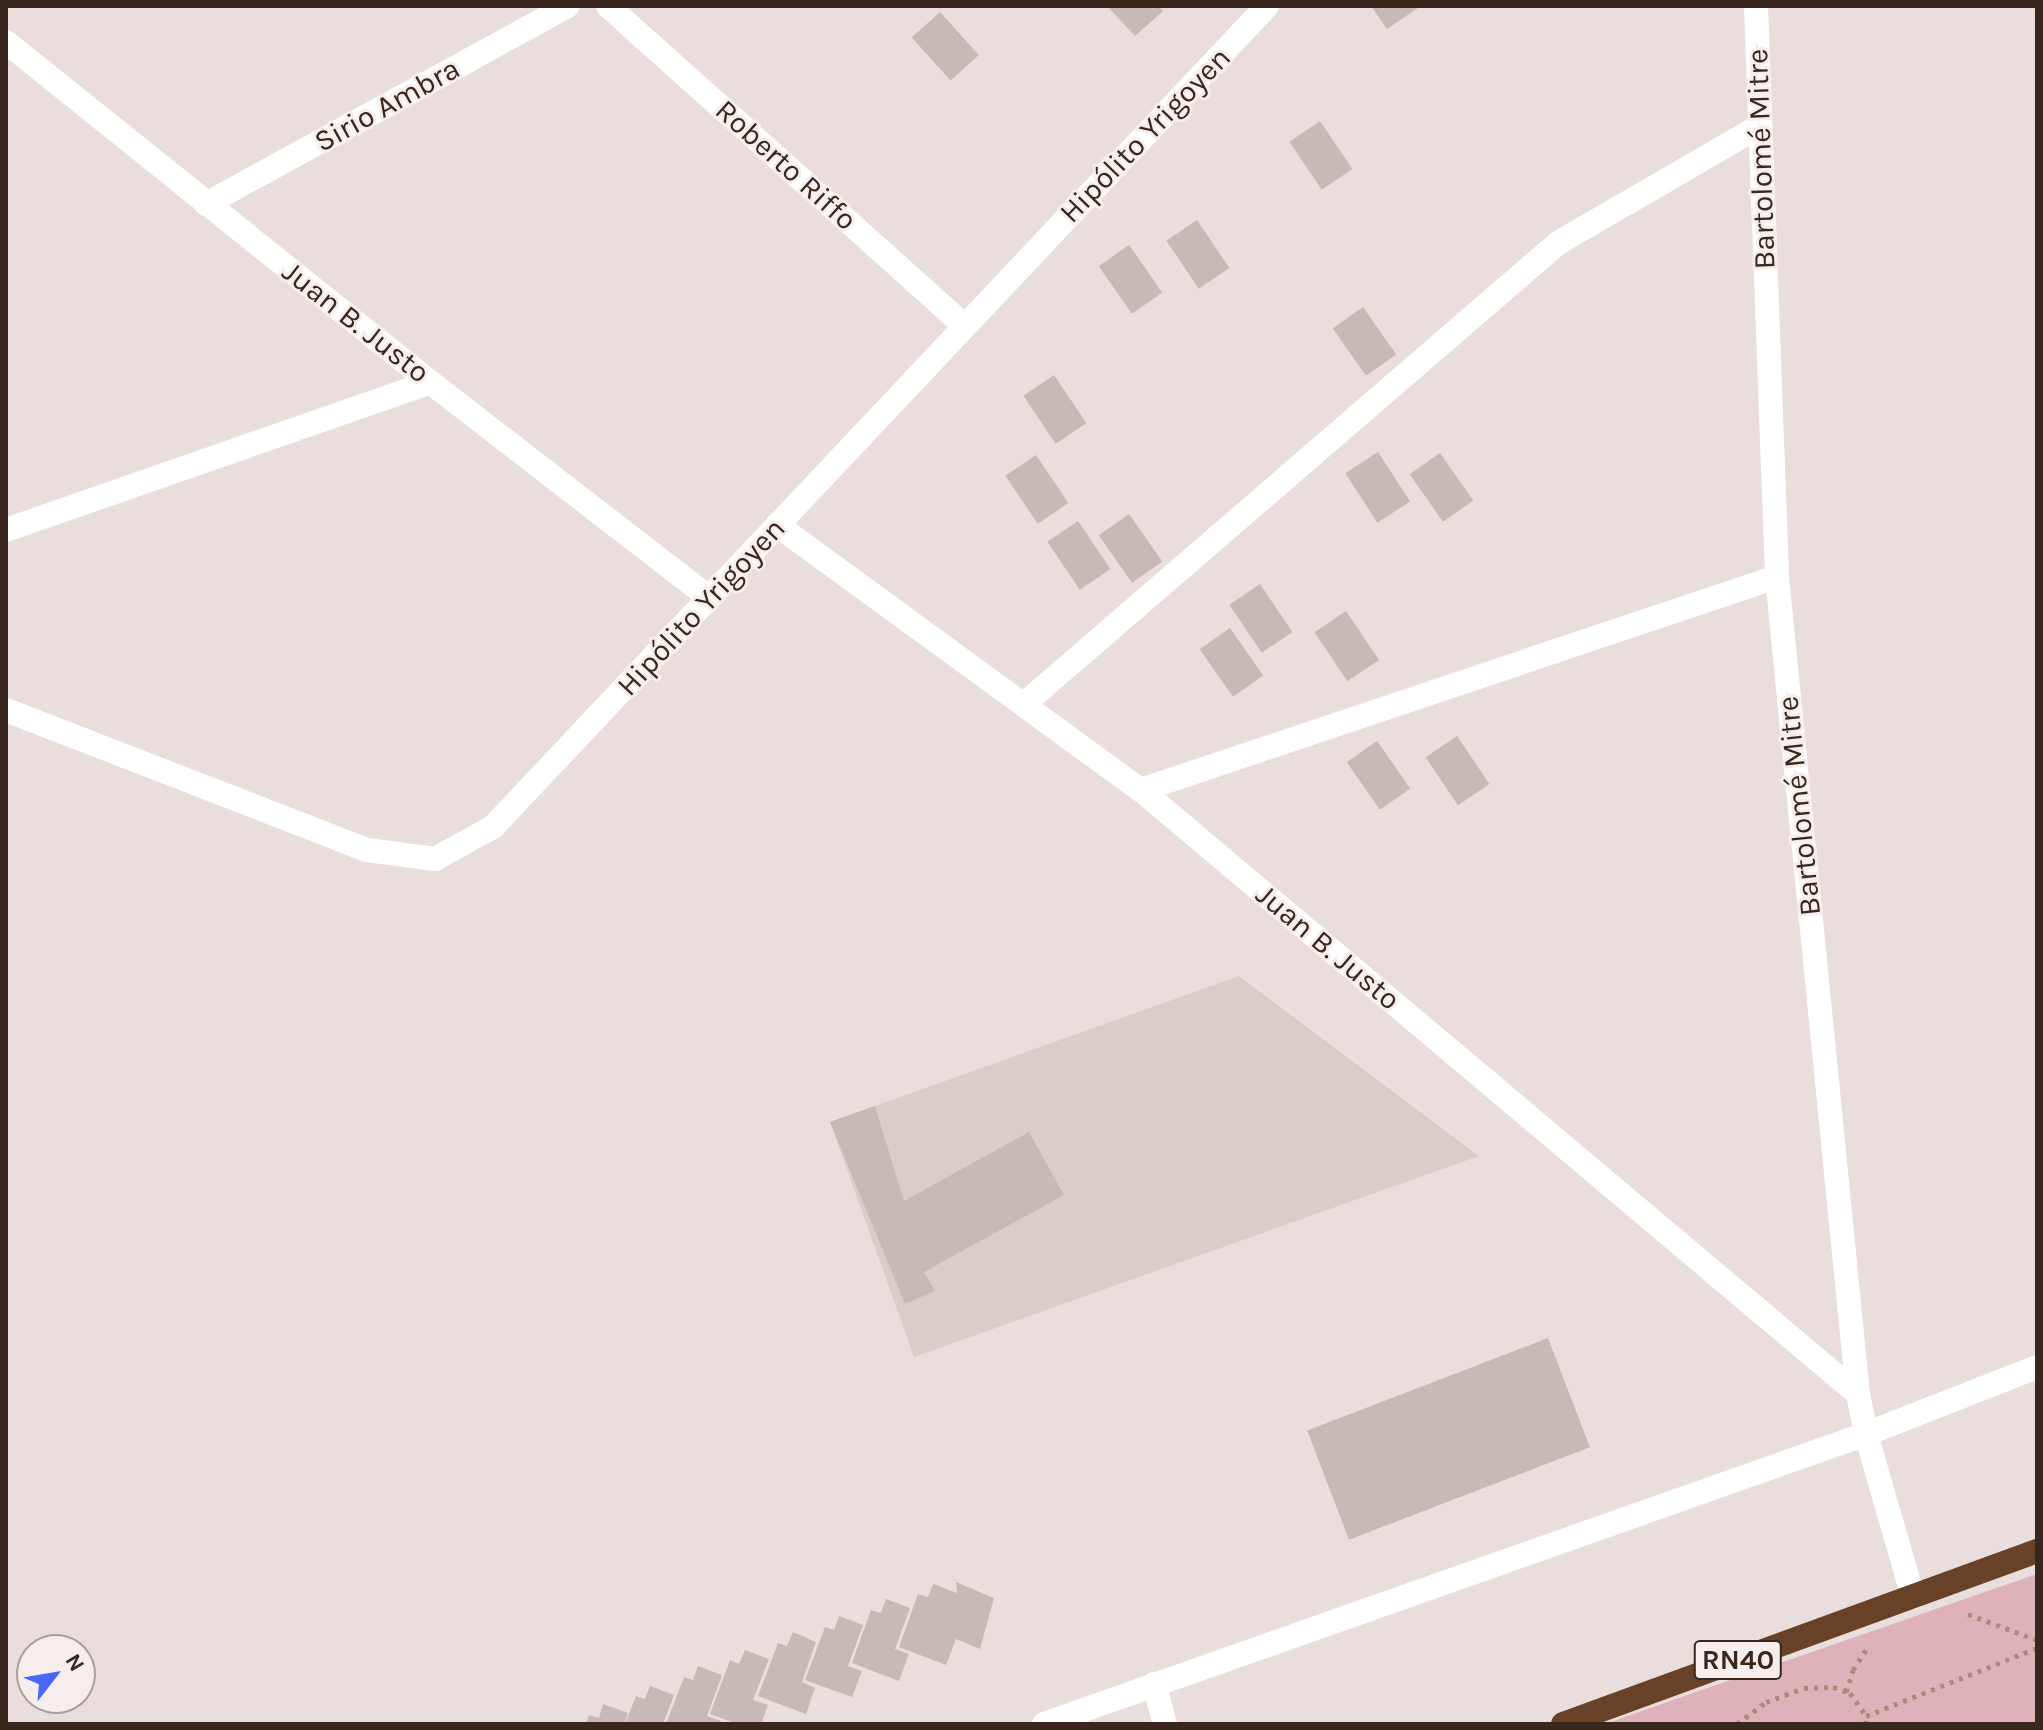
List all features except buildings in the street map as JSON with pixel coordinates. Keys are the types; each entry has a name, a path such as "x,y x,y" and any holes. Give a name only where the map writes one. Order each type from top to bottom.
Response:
{"highway":[{"name":"RN40","path":"1563,1724 2037,1551"}],"street":[{"name":"Sirio Ambra","path":"206,204 567,6"},
{"name":"Roberto Riffo","path":"608,6 964,325"},
{"name":"Hipólito Yrigoyen","path":"6,710 367,850 435,859 493,827 1267,6"},
{"name":"Bartolomé Mitre","path":"1756,6 1758,127 1777,577 1858,1394 1866,1434 1913,1597"},
{"name":"Juan B. Justo","path":"6,42 430,382 709,598"},
{"path":"1024,704 1558,243 1758,127"},
{"path":"6,530 430,382"},
{"name":"Juan B. Justo","path":"777,525 1141,790 1858,1394"},
{"path":"1141,790 1777,577"},
{"path":"1044,1724 1866,1434 2037,1367"},
{"path":"1154,1684 1165,1724"}],"path":[{"path":"1963,1613 2037,1640"},
{"path":"1846,1692 1853,1670 1871,1644"},
{"path":"1866,1716 2037,1648"},
{"path":"1737,1724 1766,1702 1804,1688 1833,1687 1846,1692 1866,1716 1866,1724"}],"shaded area":[{"path":"1239,976 1479,1156 914,1357 830,1122"},
{"path":"2037,1574 2037,1724 1605,1724 1670,1701"}]}
